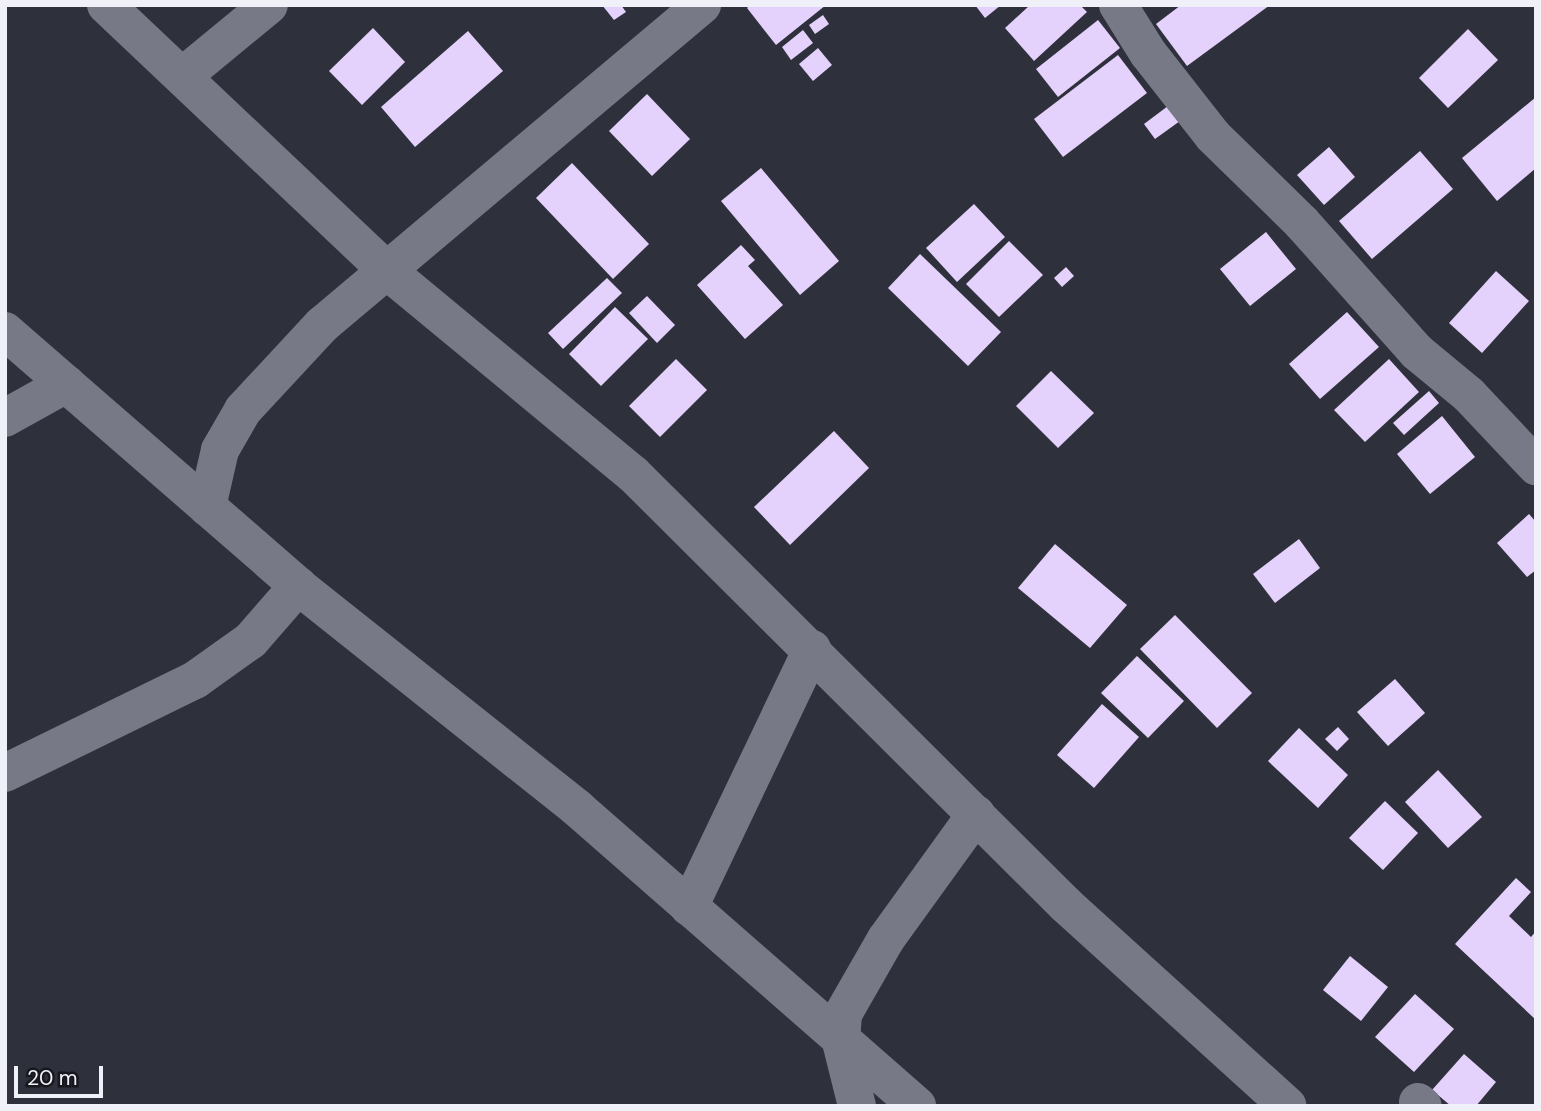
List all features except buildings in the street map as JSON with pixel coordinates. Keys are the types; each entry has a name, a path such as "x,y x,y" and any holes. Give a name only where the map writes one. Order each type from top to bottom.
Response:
{"street":[{"path":"106,5 184,75 385,269 633,474 812,649 1066,905 1289,1106"},
{"path":"184,75 269,5"},
{"path":"207,507 220,450 243,410 322,325 385,269 702,5"},
{"path":"1118,5 1148,53 1213,136 1302,223 1417,352 1469,395 1536,466"},
{"path":"5,331 298,586 577,808 917,1106"},
{"path":"5,418 66,384"},
{"path":"5,773 195,680 251,640 298,586"},
{"path":"689,907 766,736 812,649"},
{"path":"857,1106 841,1042 843,1014 854,987 976,814"}]}
